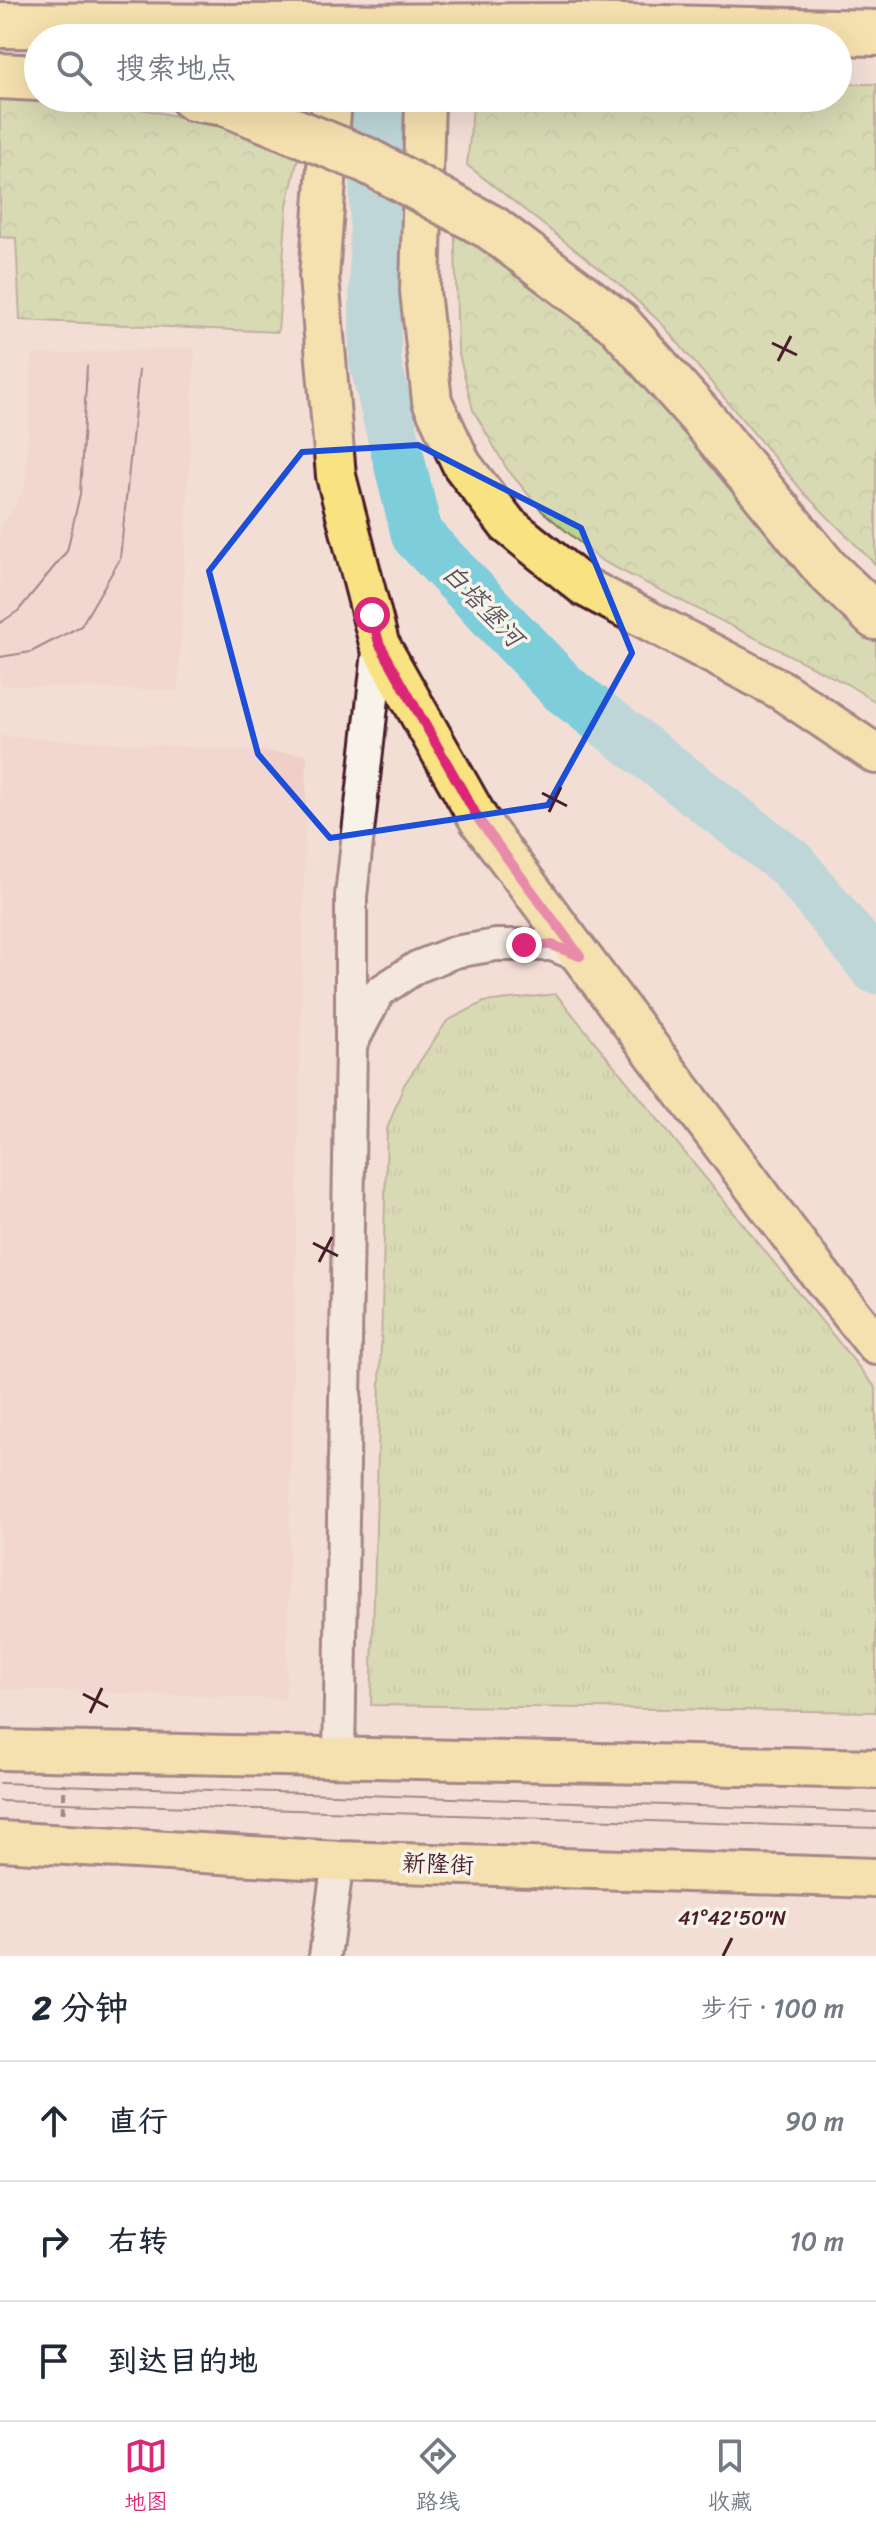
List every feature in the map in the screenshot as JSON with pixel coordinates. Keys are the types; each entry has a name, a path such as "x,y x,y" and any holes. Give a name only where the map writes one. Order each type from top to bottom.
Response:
{"highway":[{"path":"0,25 24,25"},
{"path":"852,32 876,33"},
{"path":"0,76 24,77"},
{"path":"240,112 366,160 492,228 619,324 704,420 827,570 876,617"}],"main road":[{"path":"334,0 334,24"},
{"path":"427,24 428,0"},
{"path":"331,112 319,277 336,476 379,643 479,820 876,1345"},
{"path":"425,112 420,291 432,401 462,465 508,525 585,587 781,690 876,754"},
{"path":"0,1750 876,1769"},
{"name":"新隆街","path":"0,1841 338,1861 876,1878"}],"street":[{"path":"339,1758 351,896 379,643"},
{"path":"351,1044 379,992 417,967 455,952 496,945 552,945 580,956"},
{"path":"325,1956 338,1861"}],"path":[{"path":"62,1846 65,1752"}],"highlighted area":[{"path":"418,445 581,528 632,653 548,805 330,838 258,754 209,571 302,452"}],"shaded area":[{"path":"195,347 178,691 0,685 0,529 25,488 32,355"},
{"path":"0,736 307,754 286,1699 0,1689"}],"green space":[{"path":"852,84 876,84 876,565 804,493 663,325 618,283 467,165 473,112 852,112"},
{"path":"0,97 24,97 24,112 156,112 300,149 287,205 278,332 20,320 16,238 0,237"},
{"path":"454,213 568,302 650,380 876,633 876,702 847,684 602,561 542,511 507,469 473,410 458,350"},
{"path":"556,994 876,1388 876,1712 371,1705 387,1129 404,1085 447,1021 484,1002"}],"waterway":[{"name":"白塔堡河","path":"376,112 375,361 417,535 564,689 791,864 876,968"}],"tram line":[{"path":"0,623 18,611 67,551 80,494 87,366"},
{"path":"0,657 31,652 81,626 120,559 139,370"},
{"path":"0,1783 876,1812"},
{"path":"0,1801 876,1828"}],"route":[{"path":"372,615 379,643 479,820 580,956 552,945 524,945"}]}
